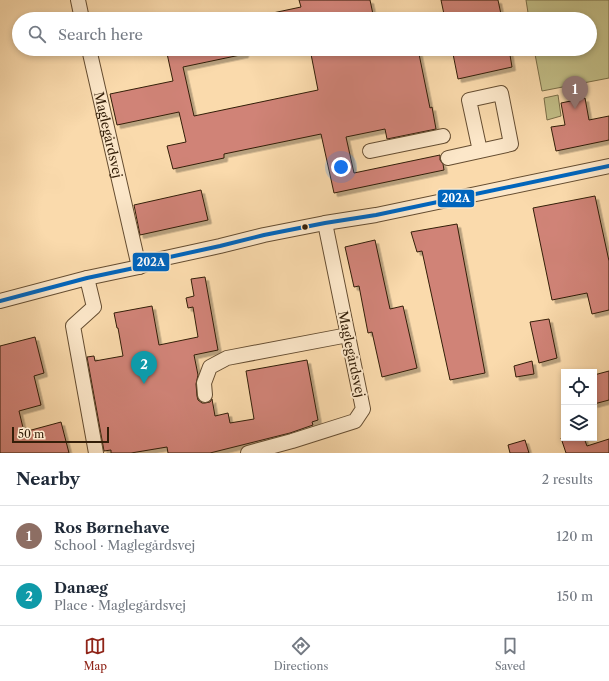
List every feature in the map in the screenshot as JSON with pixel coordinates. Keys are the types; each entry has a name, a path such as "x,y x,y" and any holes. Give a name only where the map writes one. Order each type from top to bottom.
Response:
{"street":[{"path":"78,0 81,12"},
{"name":"Maglegårdsvej","path":"91,56 139,267"},
{"path":"370,151 443,136"},
{"path":"448,158 480,151"},
{"path":"0,301 87,278 139,267 156,260 264,235 376,215 609,166"},
{"name":"Maglegårdsvej","path":"248,453 355,421 363,409 325,223"},
{"path":"87,278 94,307 73,326 96,453"},
{"path":"205,395 204,383 210,367 228,358 348,335"}],"shaded area":[{"path":"526,0 609,0 609,78 542,91 535,56 597,56 597,12 528,12"},
{"path":"558,95 561,116 547,120 544,98"}],"building":[{"path":"299,0 370,0 373,12 277,12 301,7"},
{"path":"441,0 498,0 501,12 444,12"},
{"path":"168,56 235,56 183,67 194,116 318,90 311,56 419,56 430,108 432,107 436,129 387,139 385,129 346,137 354,173 440,155 440,160 443,164 444,170 334,193 321,134 224,154 224,158 173,169 167,146 186,142 179,112 117,125 110,94 173,81"},
{"path":"453,56 510,56 512,67 458,79"},
{"path":"585,98 589,120 609,116 609,140 556,151 551,127 565,125 561,103"},
{"path":"201,190 208,220 140,235 134,205"},
{"path":"595,196 609,261 609,310 592,314 587,293 552,300 533,208"},
{"path":"457,224 485,373 450,380 422,251 417,252 411,232"},
{"path":"375,240 390,309 403,306 417,368 382,377 372,332 368,333 359,286 354,287 345,247"},
{"path":"205,277 218,350 194,355 198,375 196,384 198,400 205,403 210,402 212,399 215,416 228,413 230,423 254,419 246,371 307,360 318,420 312,422 313,425 290,433 210,453 168,453 167,447 131,453 111,453 111,450 104,451 87,357 94,356 95,361 123,356 114,313 152,306 159,345 198,337 193,307 188,308 186,298 194,296 191,279"},
{"path":"549,319 557,358 539,363 530,322"},
{"path":"35,337 44,373 34,376 41,405 19,411 24,432 61,422 69,453 0,453 0,346"},
{"path":"532,361 534,374 516,377 514,366"},
{"path":"609,371 609,400 597,403 597,374"},
{"path":"609,439 609,453 566,453 562,441 585,441 587,446"},
{"path":"525,440 529,453 510,453 508,445"}],"transit line":[{"name":"202A","path":"0,301 87,278 139,267 156,260 264,235 376,215 609,166"}],"place":[{"name":"Ros Børnehave","path":"575,109"},
{"name":"Danæg","path":"144,384"}]}
